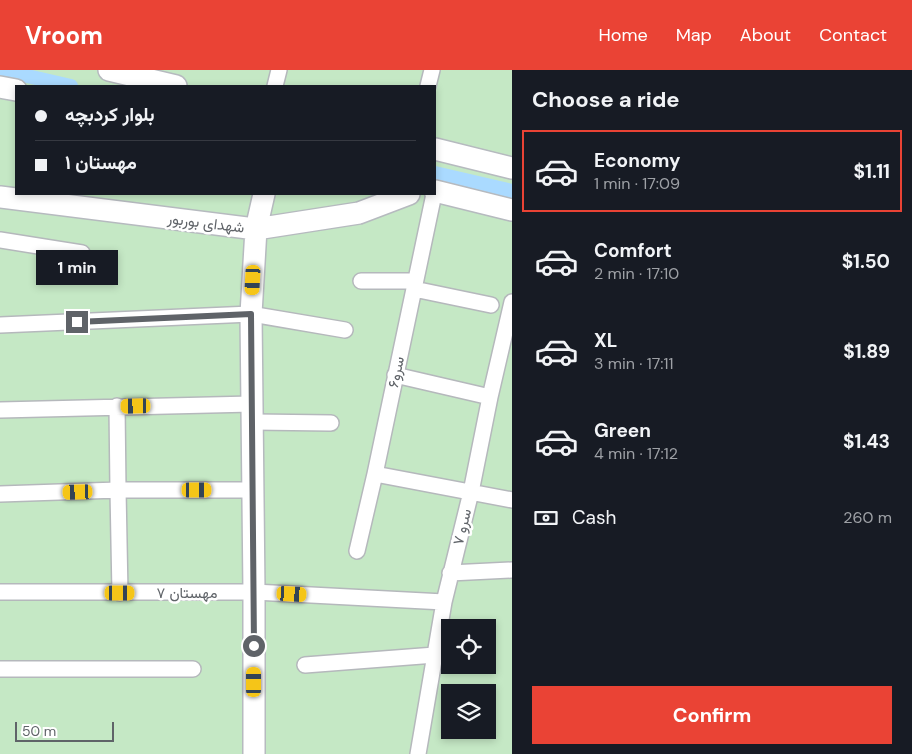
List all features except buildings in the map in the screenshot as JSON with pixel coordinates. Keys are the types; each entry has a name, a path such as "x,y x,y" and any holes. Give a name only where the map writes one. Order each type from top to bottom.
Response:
{"street":[{"path":"109,70 172,85"},
{"path":"276,85 280,70"},
{"path":"428,85 432,70"},
{"path":"0,87 15,90"},
{"path":"436,149 512,168"},
{"path":"436,192 512,210"},
{"path":"254,754 251,314 256,229 264,195"},
{"name":"شهدای بوربور","path":"0,196 256,229 359,213 406,195"},
{"name":"سرو۶","path":"357,551 433,195"},
{"path":"0,240 82,253"},
{"path":"361,280 414,285 491,305"},
{"name":"سرو ۷","path":"418,754 450,573 471,492 490,397 508,338 512,302"},
{"path":"0,325 251,314 345,330"},
{"path":"396,375 490,397"},
{"path":"117,406 120,593"},
{"path":"0,410 117,406 252,413 331,423"},
{"path":"375,474 512,500"},
{"path":"0,494 118,490 252,490"},
{"path":"450,573 512,570"},
{"name":"مهستان ۷","path":"0,592 254,592 444,602"},
{"path":"305,665 434,655"},
{"path":"0,669 193,669"}],"green space":[{"path":"0,70 512,70 512,754 0,754"}],"waterway":[{"path":"1,70 67,85"},
{"path":"436,173 512,191"}],"route":[{"path":"77,322 251,314 254,646"}]}
